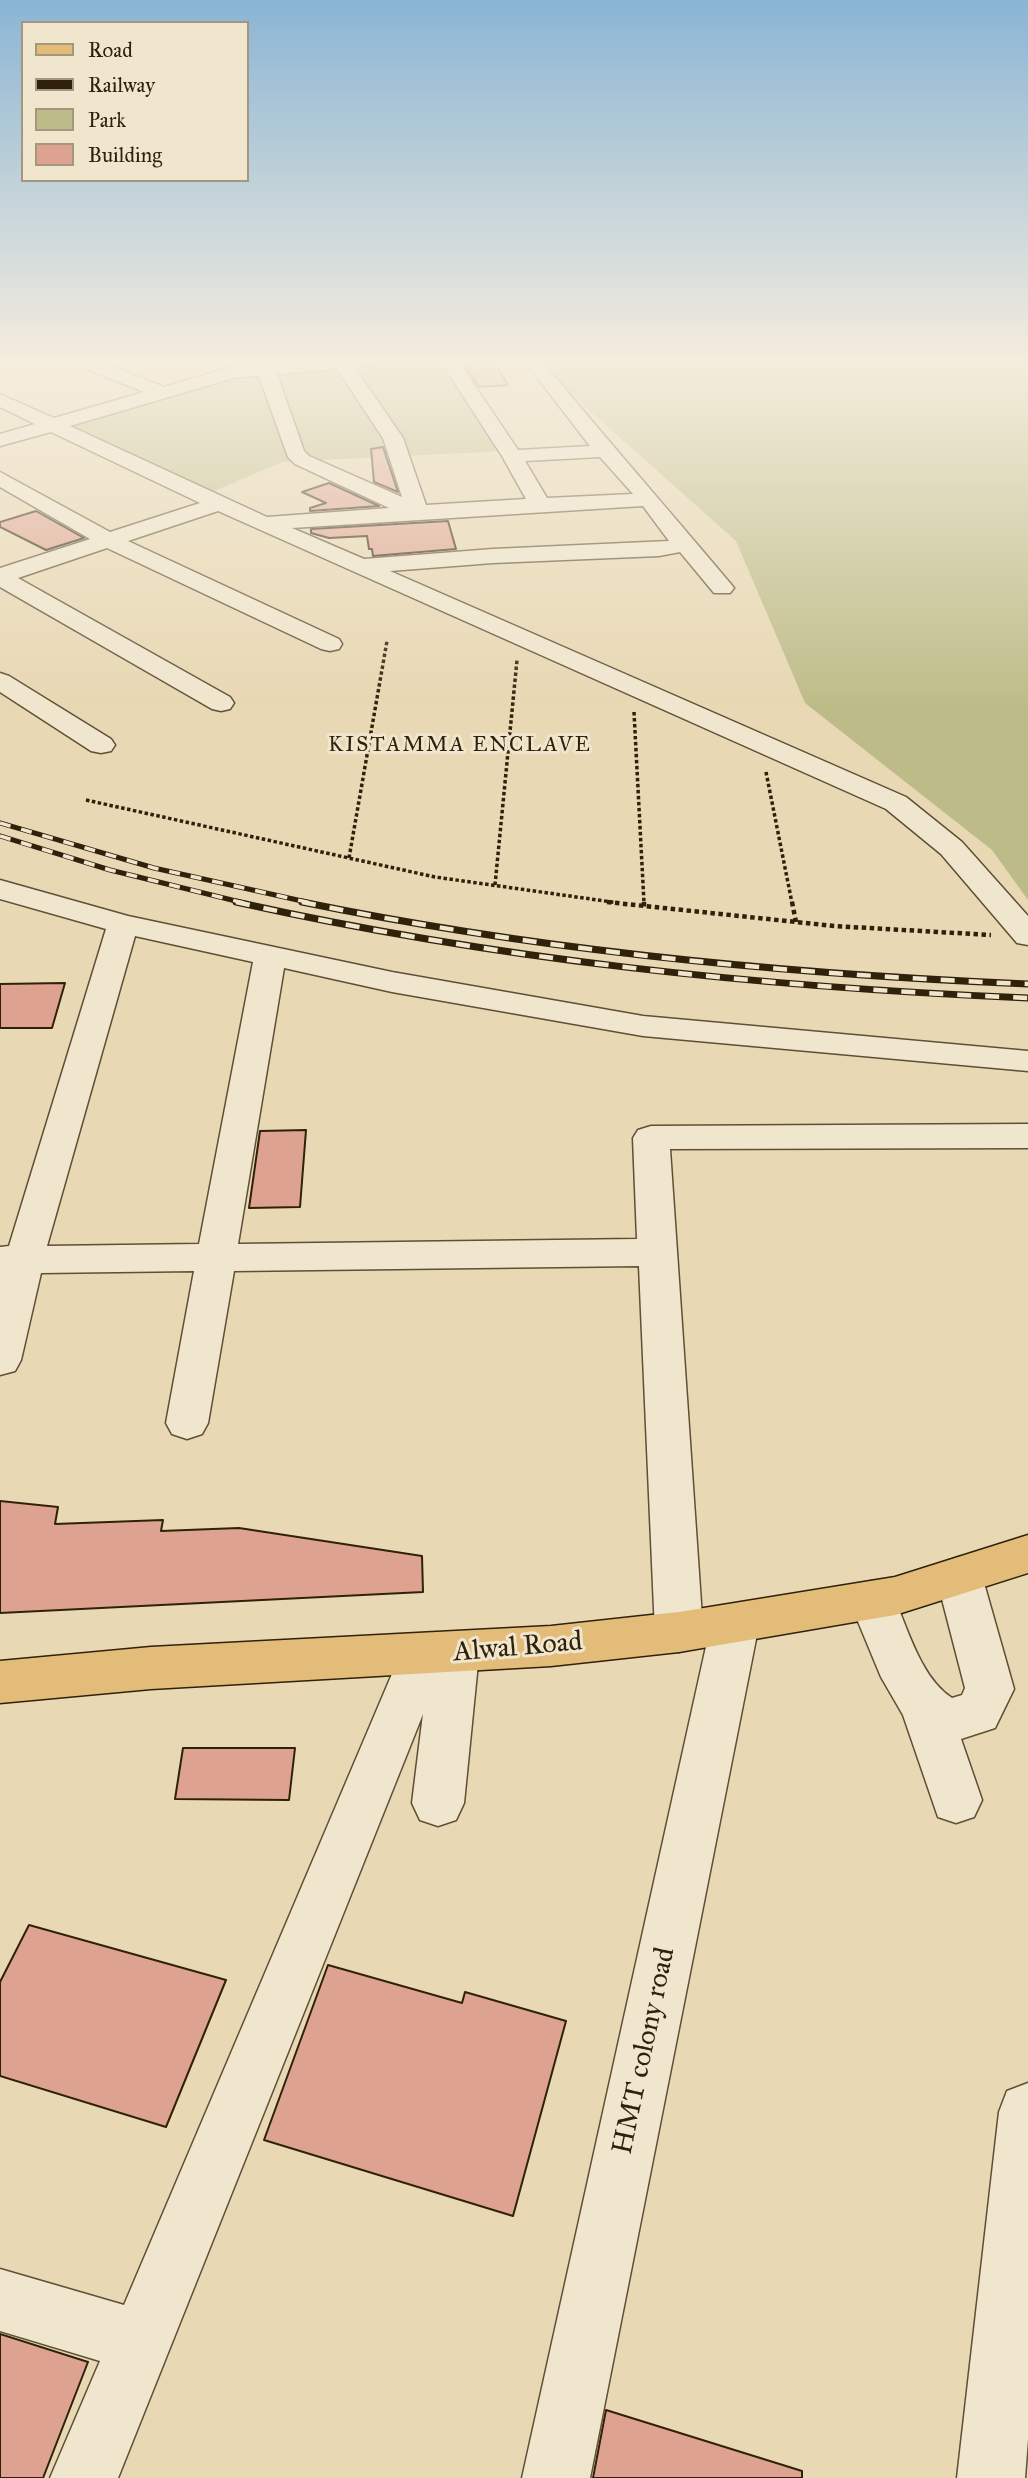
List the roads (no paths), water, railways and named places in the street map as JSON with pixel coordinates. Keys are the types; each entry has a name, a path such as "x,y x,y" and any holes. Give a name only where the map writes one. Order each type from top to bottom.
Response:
{"main road":[{"name":"Alwal Road","path":"0,1682 151,1668 551,1646 679,1632 895,1596 1028,1555"}],"street":[{"path":"0,478 109,541 330,644"},
{"path":"163,478 896,803 931,827 968,863 1028,936"},
{"path":"344,478 417,512"},
{"path":"406,478 417,512"},
{"path":"525,478 540,505"},
{"path":"630,478 722,588"},
{"path":"267,524 455,509 650,499"},
{"path":"0,577 219,504"},
{"path":"455,509 472,558"},
{"path":"307,542 348,540"},
{"path":"360,567 659,548 676,546 682,540"},
{"path":"0,577 221,703"},
{"path":"0,681 101,745"},
{"path":"0,890 124,924 391,982 643,1026 1028,1061"},
{"path":"0,1360 12,1260 124,924"},
{"path":"187,1423 270,954"},
{"path":"679,1632 651,1138 1028,1136"},
{"path":"12,1260 658,1252"},
{"path":"925,1707 946,1721 978,1713 990,1689 959,1576"},
{"path":"872,1600 905,1677 925,1707 956,1800"},
{"name":"HMT colony road","path":"555,2478 735,1624"},
{"path":"438,1803 439,1654"},
{"path":"84,2478 439,1654"},
{"path":"991,2478 1028,2112"},
{"path":"0,2300 141,2342"}],"railway":[{"path":"0,823 154,868 311,903"},
{"path":"0,836 110,870 244,903"},
{"path":"236,902 432,940 630,968 828,987 1028,998"},
{"path":"302,902 482,934 663,958 845,974 1028,984"}],"district":[{"name":"KISTAMMA ENCLAVE","path":"460,746"}]}
